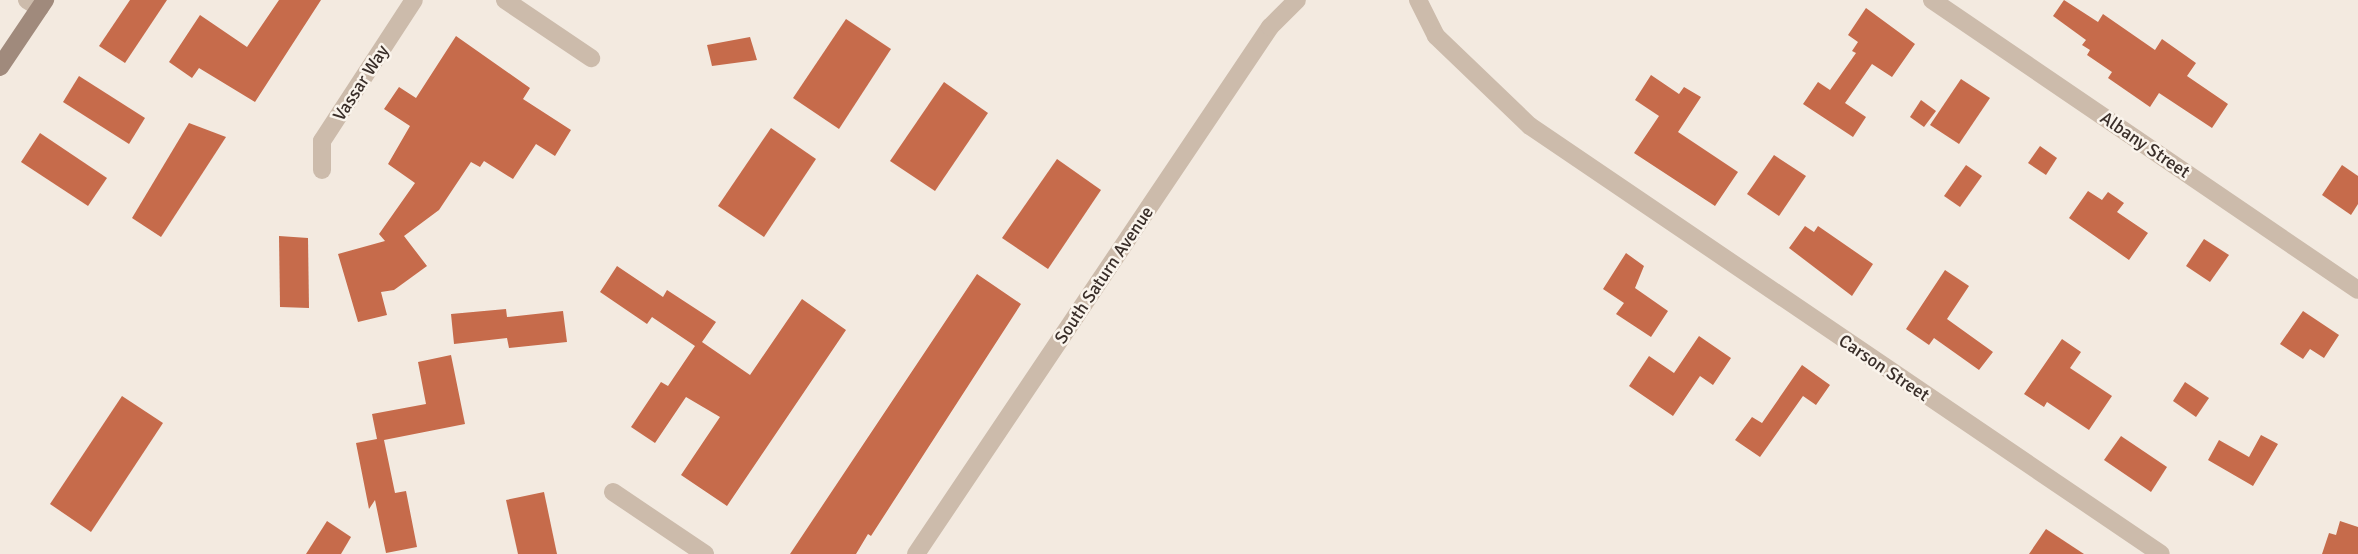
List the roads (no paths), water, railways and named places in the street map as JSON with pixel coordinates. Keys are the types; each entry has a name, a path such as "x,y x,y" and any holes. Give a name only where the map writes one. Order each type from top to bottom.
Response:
{"main road":[{"path":"0,67 37,3"}],"street":[{"name":"Vassar Way","path":"322,170 322,141 414,0"},
{"path":"506,0 591,58"},
{"name":"South Saturn Avenue","path":"916,554 1270,27 1297,0"},
{"name":"Carson Street","path":"1418,0 1436,36 1530,126 1607,181 2161,554"},
{"name":"Albany Street","path":"1932,0 2358,290"},
{"path":"613,492 705,554"}]}
